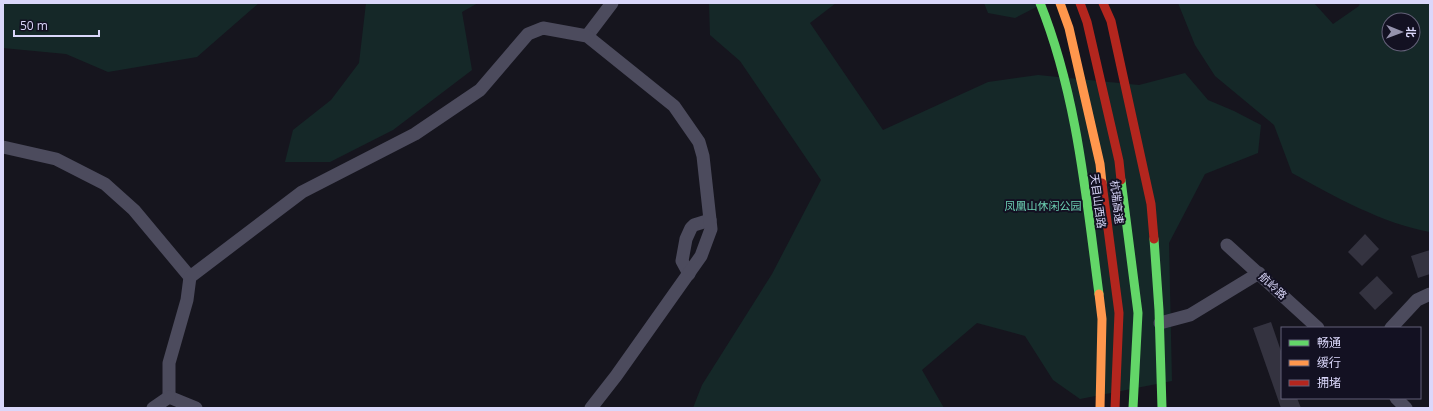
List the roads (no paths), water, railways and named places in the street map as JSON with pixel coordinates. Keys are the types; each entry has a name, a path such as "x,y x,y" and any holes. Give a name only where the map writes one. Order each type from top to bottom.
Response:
{"highway":[{"name":"天目山西路","path":"1040,3 1050,28 1077,132 1102,319 1100,408"},
{"name":"杭瑞高速","path":"1060,3 1069,28 1100,164 1119,313 1115,408"},
{"name":"杭瑞高速","path":"1080,3 1087,22 1119,161 1138,313 1133,408"},
{"path":"1104,3 1111,21 1151,204 1160,322 1162,408"}],"street":[{"path":"587,36 612,3"},
{"path":"169,397 169,363 187,300 190,276 302,192 415,134 480,90 528,34 543,28 587,36 674,106 699,142 703,156 711,229 701,256 616,376 591,408"},
{"path":"3,147 56,159 105,184 134,210 190,276"},
{"path":"689,274 682,261 689,232 694,225 710,220"},
{"name":"航岭路","path":"1226,245 1259,273 1317,327"},
{"path":"1160,322 1190,315 1259,273"},
{"path":"1392,327 1418,300 1430,294"},
{"path":"153,408 169,397"},
{"path":"169,397 196,408"},
{"path":"1397,399 1406,408"}],"park label":[{"name":"凤凰山休闲公园","path":"1043,206"}]}
